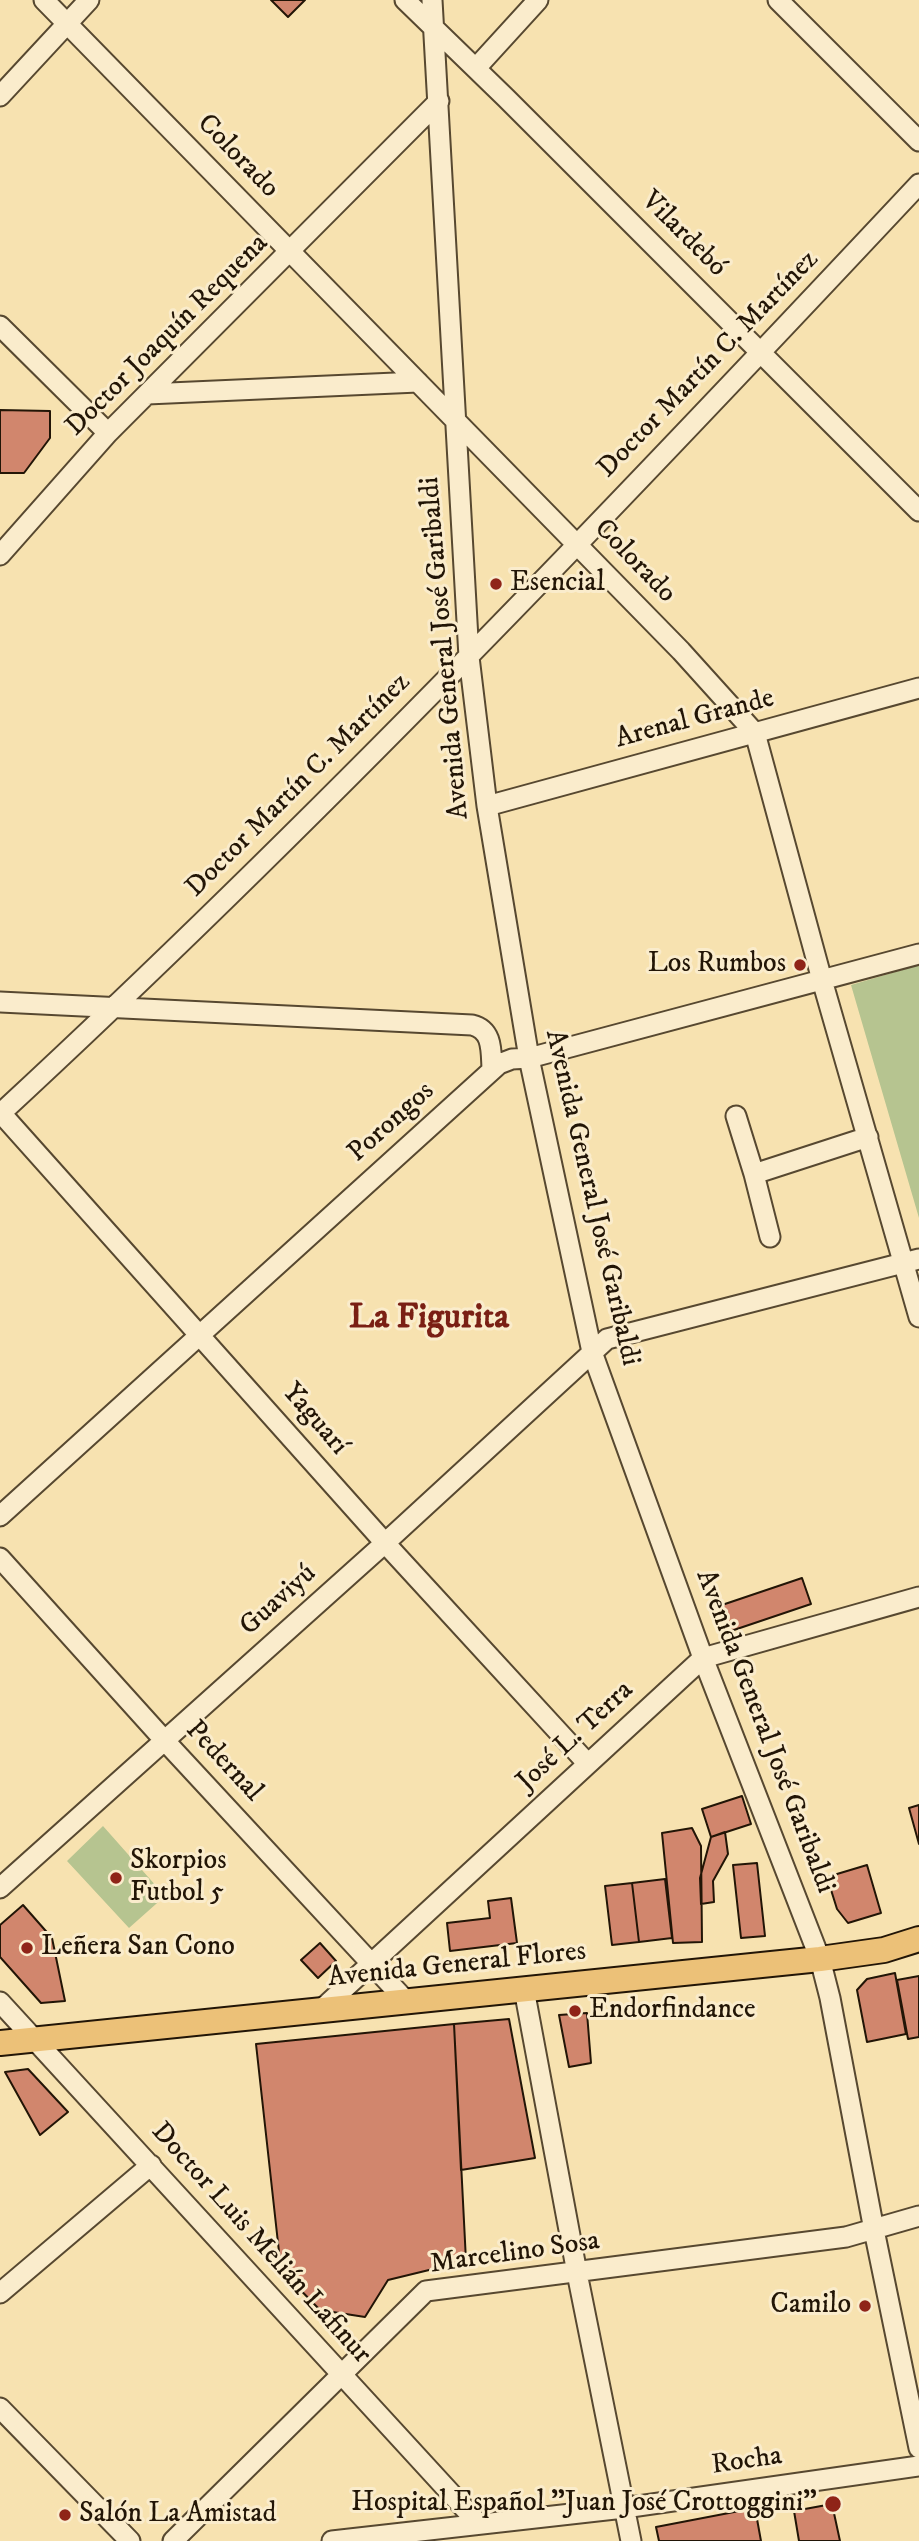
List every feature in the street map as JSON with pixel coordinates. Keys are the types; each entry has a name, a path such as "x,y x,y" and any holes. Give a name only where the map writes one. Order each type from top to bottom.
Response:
{"main road":[{"name":"Avenida General Flores","path":"0,2043 820,1959 884,1950 919,1940"}],"street":[{"name":"Colorado","path":"44,0 681,651 755,733 868,1137 911,1261 919,1317"},
{"path":"0,96 89,0"},
{"name":"Vilardebó","path":"405,0 919,511"},
{"name":"Avenida General José Garibaldi","path":"432,0 469,657 487,806 529,1058 592,1352 704,1658 820,1959 919,2448"},
{"path":"476,68 538,0"},
{"path":"778,0 919,141"},
{"name":"Doctor Joaquín Requena","path":"0,555 108,433 439,101"},
{"name":"Doctor Martín C. Martínez","path":"0,1113 116,1008 469,657 919,184"},
{"path":"0,326 108,433"},
{"path":"147,394 418,382"},
{"name":"Arenal Grande","path":"487,806 919,688"},
{"name":"Porongos","path":"0,1516 492,1069 512,1059 529,1058 919,954"},
{"path":"0,1002 472,1025 481,1027 486,1033 490,1042 492,1069"},
{"name":"Yaguarí","path":"0,1113 201,1334 385,1543 589,1764"},
{"path":"736,1116 770,1237"},
{"path":"754,1174 868,1137"},
{"name":"Guaviyú","path":"0,1888 385,1543 607,1339 911,1261"},
{"name":"Pedernal","path":"0,1558 165,1741 407,2001"},
{"name":"José L. Terra","path":"322,2010 704,1658 919,1597"},
{"path":"524,1989 631,2541"},
{"name":"Doctor Luis Melián Lafinur","path":"0,2002 478,2523"},
{"path":"0,2292 150,2165"},
{"name":"Marcelino Sosa","path":"173,2541 426,2291 846,2237 919,2217"},
{"path":"0,2408 130,2541"},
{"name":"Rocha","path":"332,2541 624,2508 919,2466"}],"green space":[{"path":"919,965 919,1218 851,985"},
{"name":"Skorpios Futbol 5","path":"103,1826 165,1896 129,1928 67,1861"}],"building":[{"path":"271,0 305,0 288,17"},
{"path":"0,410 50,411 50,438 24,473 0,473"},
{"path":"802,1578 811,1604 728,1632 719,1606"},
{"path":"742,1796 751,1824 711,1837 702,1809"},
{"path":"919,1805 919,1844 909,1808"},
{"path":"692,1828 701,1846 702,1942 673,1943 662,1833"},
{"path":"725,1832 728,1854 713,1881 714,1902 701,1904 700,1878 711,1837"},
{"path":"757,1863 765,1936 741,1938 733,1865"},
{"path":"867,1865 881,1913 848,1923 837,1909 827,1877"},
{"path":"665,1879 672,1938 639,1942 632,1883"},
{"path":"632,1883 639,1942 612,1945 605,1886"},
{"path":"511,1898 517,1943 450,1951 447,1923 490,1918 488,1901"},
{"name":"Leñera San Cono","path":"23,1905 52,1938 65,2001 41,2003 0,1957 0,1925"},
{"path":"320,1943 336,1961 318,1978 301,1960"},
{"path":"895,1973 906,2034 867,2042 857,1990 867,1979"},
{"path":"919,1976 919,2037 908,2039 897,1980"},
{"path":"587,2013 591,2063 569,2067 559,2015"},
{"path":"509,2019 535,2158 461,2170 454,2024"},
{"path":"454,2024 466,2261 388,2280 365,2317 320,2310 281,2270 256,2044"},
{"path":"28,2069 68,2112 40,2135 5,2072"},
{"path":"832,2504 840,2541 799,2541 794,2511"},
{"path":"755,2508 761,2541 659,2541 656,2527"}],"place":[{"name":"Esencial","path":"496,584"},
{"name":"Los Rumbos","path":"800,965"},
{"name":"Skorpios Futbol 5","path":"116,1878"},
{"name":"Leñera San Cono","path":"27,1948"},
{"name":"Endorfindance","path":"575,2011"},
{"name":"Camilo","path":"865,2306"},
{"name":"Hospital Español \"Juan José Crottoggini\"","path":"833,2504"},
{"name":"Salón La Amistad","path":"65,2515"}],"district":[{"name":"La Figurita","path":"429,1320"}]}
